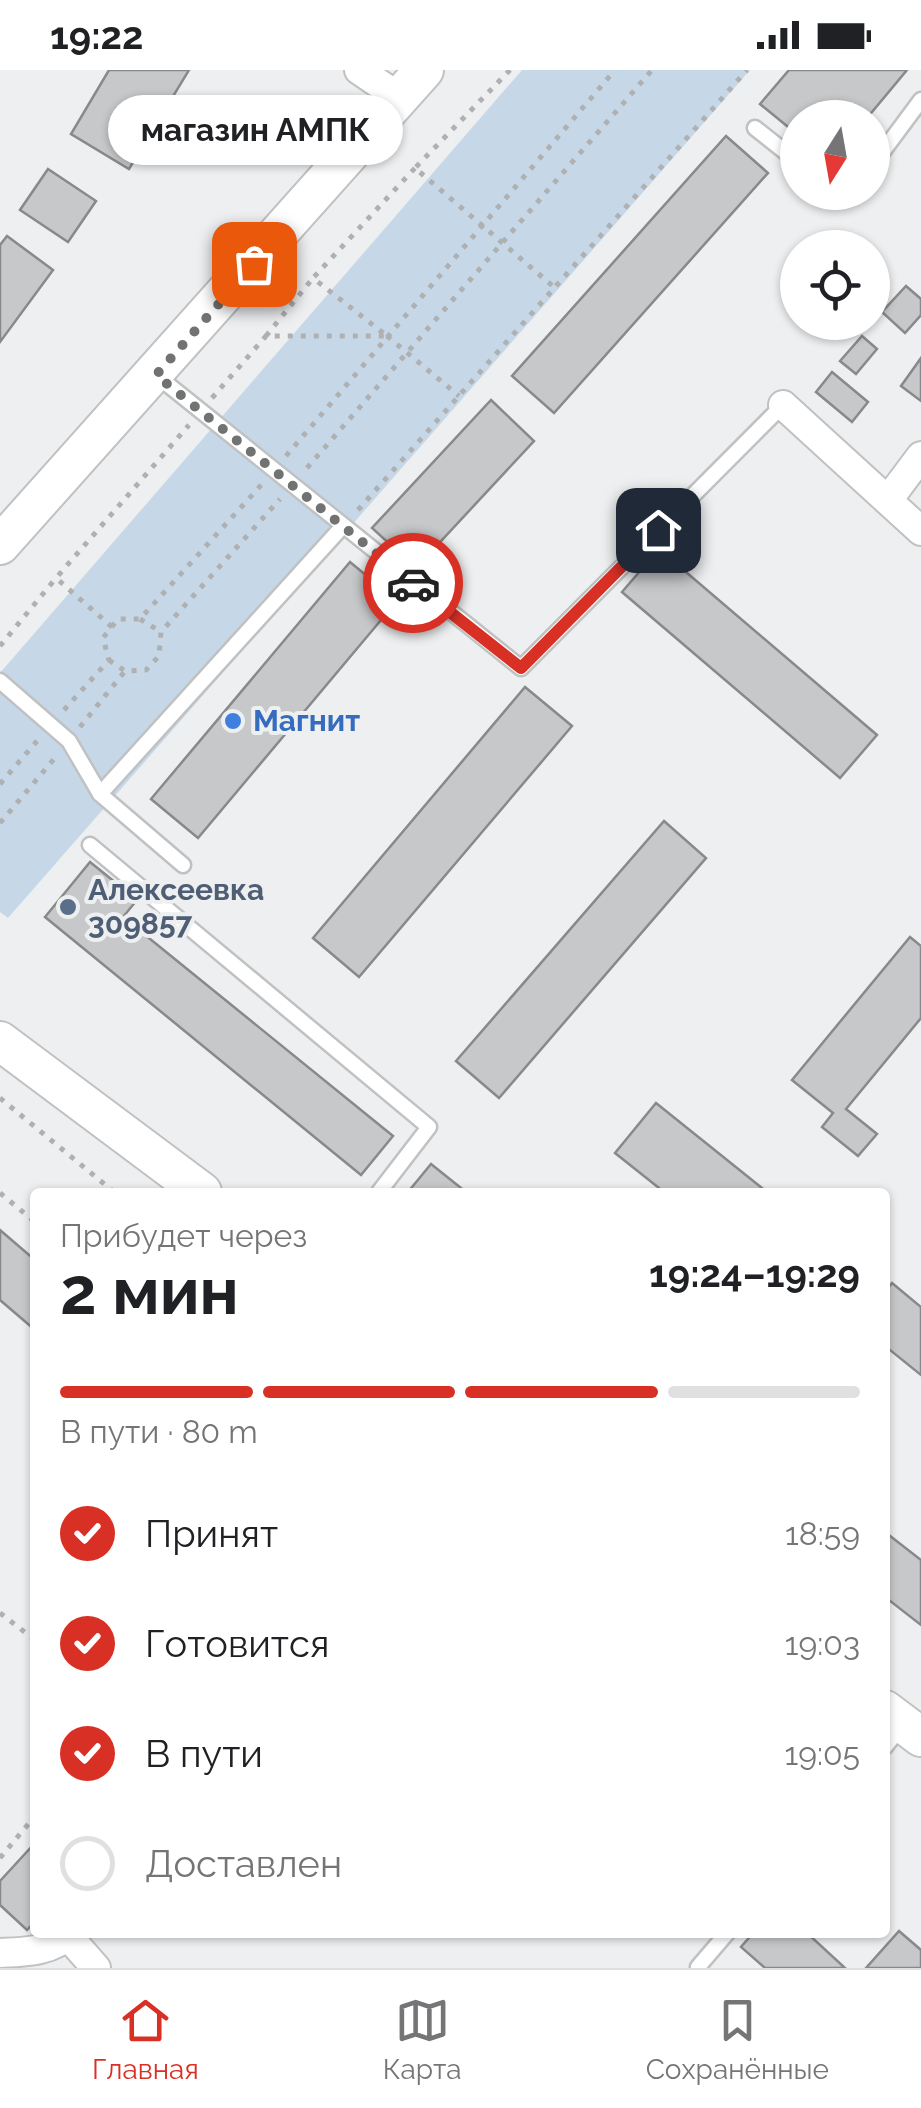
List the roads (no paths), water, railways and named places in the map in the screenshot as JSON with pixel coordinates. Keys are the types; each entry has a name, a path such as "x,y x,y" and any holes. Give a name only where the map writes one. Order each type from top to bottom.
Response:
{"street":[{"path":"0,544 156,375 412,84 359,70"},
{"path":"783,405 921,531"},
{"path":"888,500 921,456"},
{"path":"0,1041 197,1188"},
{"path":"0,1954 39,1950 62,1938"},
{"path":"72,1938 96,1968"}],"lane":[{"path":"890,142 921,100"},
{"path":"755,128 780,148"},
{"path":"156,375 521,668 783,405"},
{"path":"100,794 342,527"},
{"path":"0,682 69,740 100,794 182,865"},
{"path":"90,845 429,1127 381,1188"},
{"path":"698,1966 723,1938"}],"place":[{"name":"магазин АМПК","path":"254,264"},
{"name":"Магнит","path":"233,721"},
{"name":"Алексеевка 309857","path":"68,907"}]}
